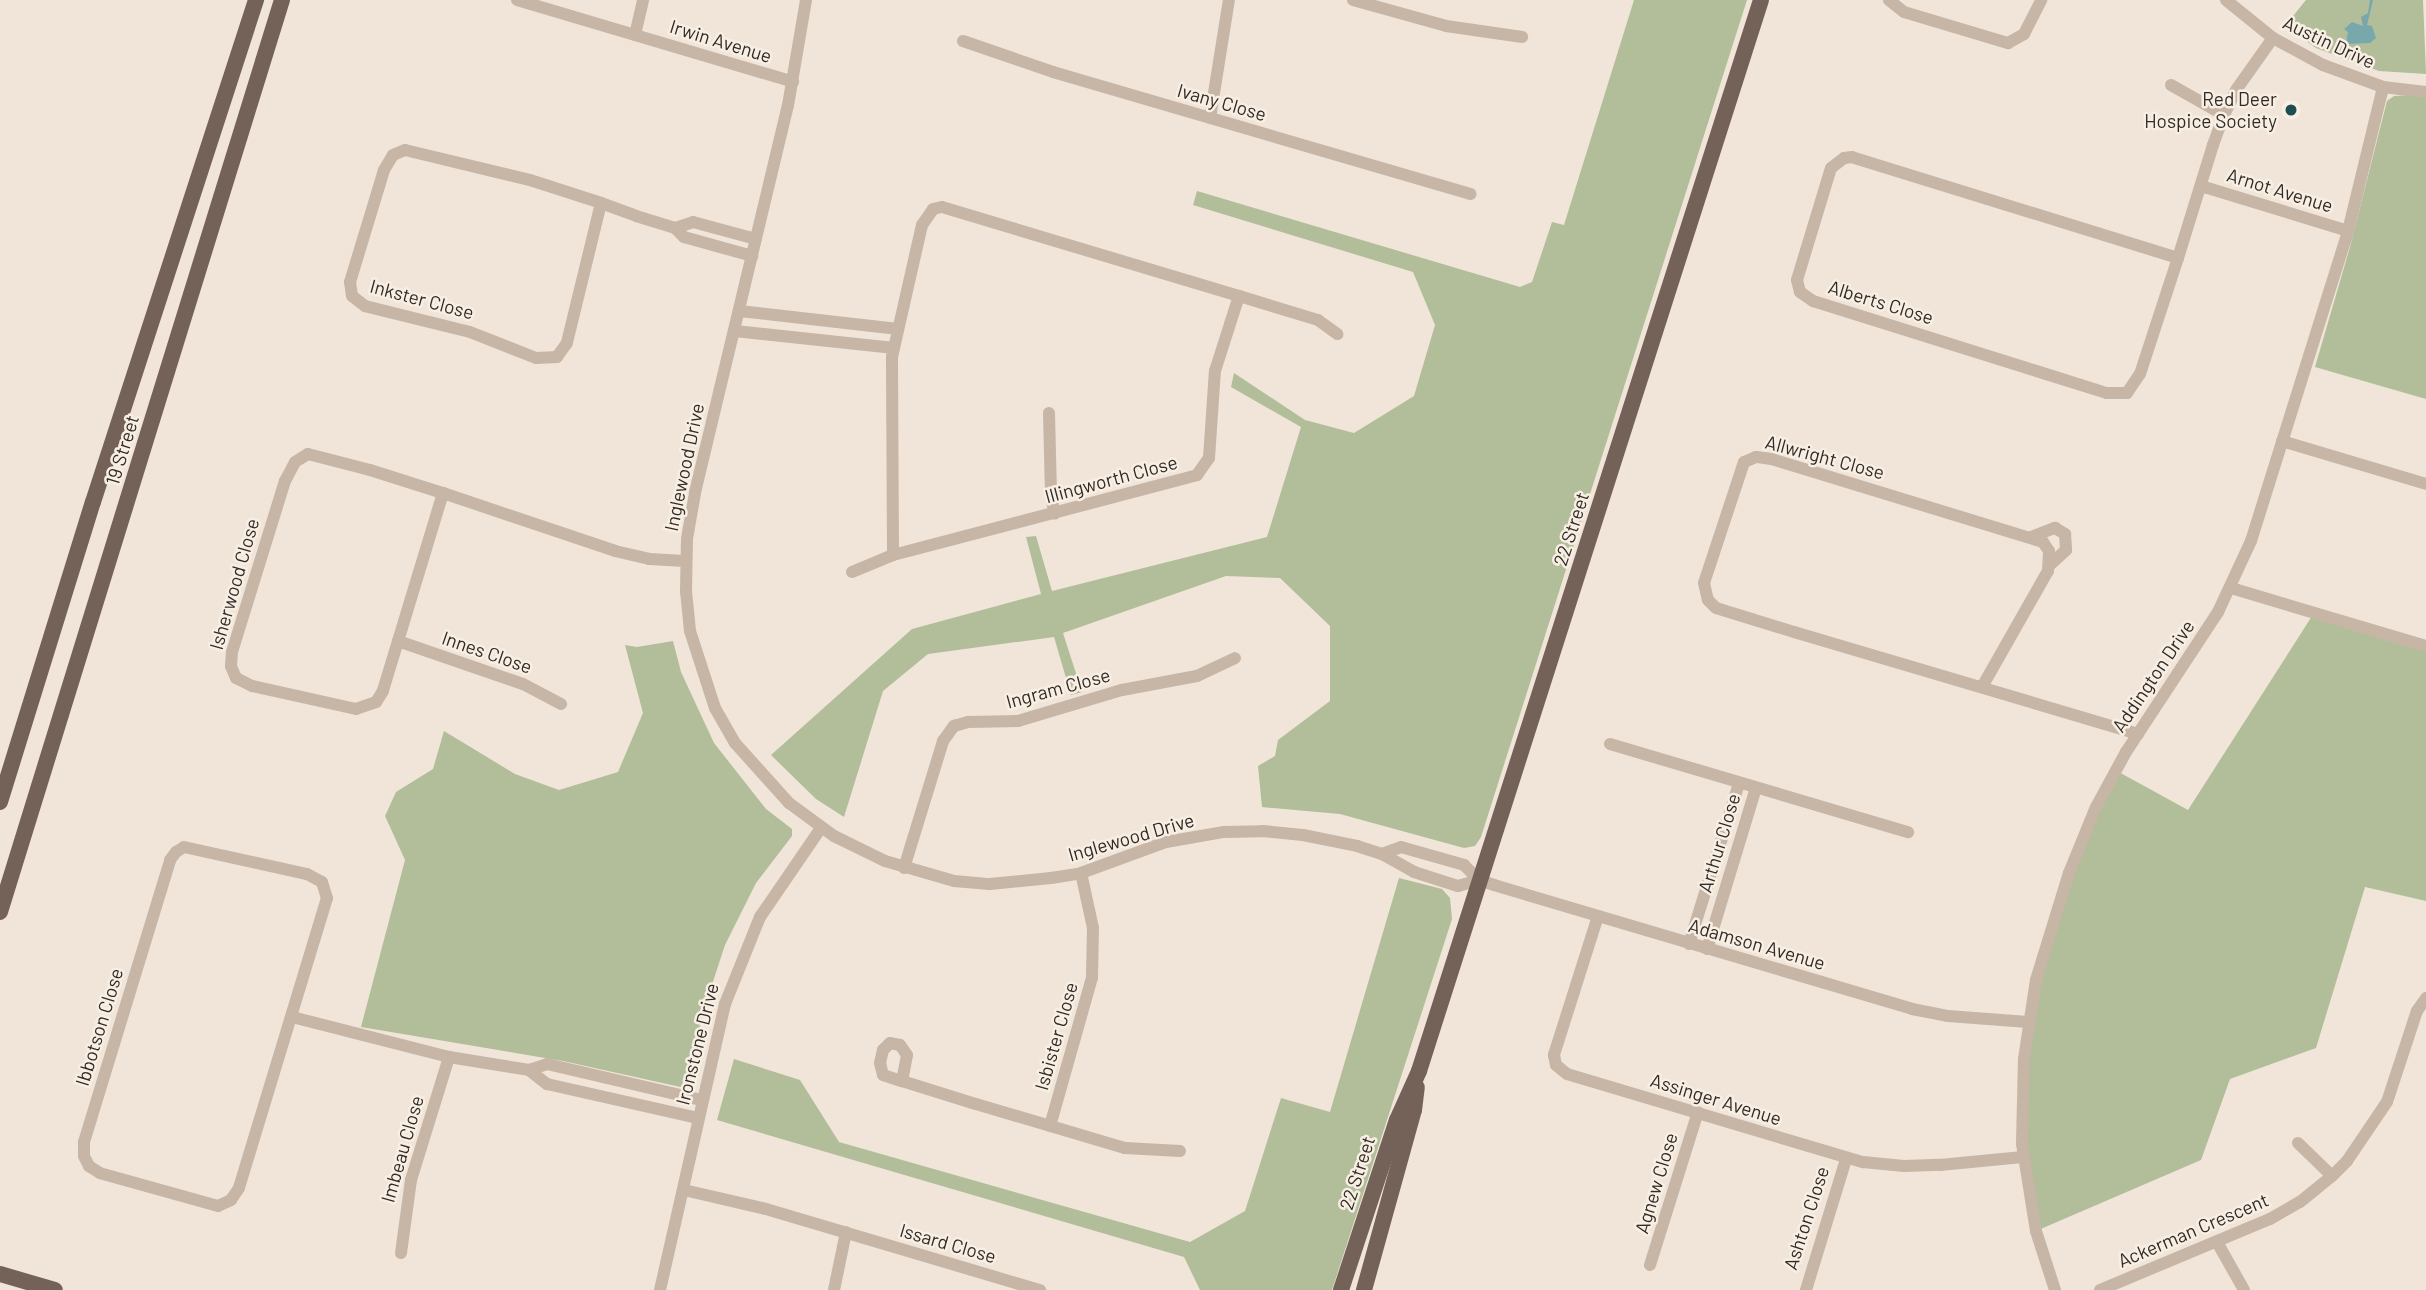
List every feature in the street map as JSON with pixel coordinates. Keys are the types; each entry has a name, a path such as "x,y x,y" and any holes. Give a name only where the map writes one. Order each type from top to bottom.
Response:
{"main road":[{"name":"19 Street","path":"0,802 93,502 256,0"},
{"name":"19 Street","path":"0,912 282,0"},
{"name":"22 Street","path":"1342,1290 1396,1120 1419,1071 1761,0"},
{"name":"22 Street","path":"1364,1290 1415,1110 1419,1071"},
{"path":"0,1271 55,1290"}],"street":[{"name":"Irwin Avenue","path":"517,0 793,82"},
{"path":"635,35 643,0"},
{"name":"Inglewood Drive","path":"806,0 793,82 695,493 685,561 690,631 715,708 746,757 789,803 821,828 867,854 904,868 954,881 990,884 1081,873 1167,842 1224,832 1303,835 1382,854 1401,867 1458,886 1479,880 1464,865 1414,851 1401,848 1382,854"},
{"path":"1210,118 1229,0"},
{"path":"1353,0 1446,26 1522,37"},
{"path":"1889,0 1903,12 2008,43 2024,34 2042,0"},
{"name":"Austin Drive","path":"2226,0 2273,38 2323,65 2383,88 2426,92"},
{"name":"Alberts Close","path":"2178,258 1852,157 1844,158 1831,168 1797,280 1800,292 1813,301 2120,395 2133,388 2140,374 2178,258 2224,115 2242,81 2273,38"},
{"name":"Ivany Close","path":"963,41 1210,118 1471,194"},
{"path":"2171,85 2224,115"},
{"name":"Addington Drive","path":"2055,1290 2038,1238 2023,1157 2022,1098 2028,1023 2039,970 2069,873 2096,807 2138,734 2231,588 2251,541 2348,231 2383,88"},
{"name":"Inkster Close","path":"601,203 567,343 557,358 536,358 470,332 360,304 352,296 350,282 384,170 388,160 399,152 418,151 505,173 601,203 675,228 684,237 752,256"},
{"name":"Arnot Avenue","path":"2201,186 2348,231"},
{"path":"892,555 894,348 922,225 933,209 942,207 1318,320 1337,334"},
{"name":"Inkster Close","path":"675,228 693,222 756,239"},
{"name":"Illingworth Close","path":"852,572 892,555 1192,477 1204,468 1209,458 1215,371 1239,296"},
{"path":"740,311 898,329"},
{"path":"735,331 894,348"},
{"path":"1049,412 1051,497 1055,514"},
{"path":"2282,441 2426,484"},
{"name":"Isherwood Close","path":"443,493 380,697 362,709 245,684 236,678 231,666 232,652 289,469 302,456 315,454 443,493 632,556 685,561"},
{"name":"Allwright Close","path":"1982,687 2049,566 2066,550 2066,534 2055,528 2031,537 1762,457 1744,462 1704,583 1705,594 1711,604 1723,610 2138,734"},
{"path":"2031,537 2047,547 2049,566"},
{"path":"2231,588 2426,646"},
{"name":"Innes Close","path":"398,641 523,684 561,704"},
{"name":"Ingram Close","path":"904,868 943,741 954,726 968,722 1018,721 1122,690 1197,676 1222,667 1235,658"},
{"name":"Arthur Close","path":"1609,744 1908,832"},
{"name":"Arthur Close","path":"1689,944 1739,783"},
{"name":"Arthur Close","path":"1707,949 1756,788"},
{"name":"Ironstone Drive","path":"660,1290 721,1016 747,944 772,896 821,828"},
{"name":"Ibbotson Close","path":"190,848 307,874 322,882 327,892 326,905 292,1017 239,1188 225,1205 211,1206 100,1173 89,1166 83,1156 84,1142 176,852 190,848"},
{"name":"Isbister Close","path":"1050,1126 1092,978 1093,928 1081,873"},
{"name":"Adamson Avenue","path":"1479,880 1912,1009 1948,1016 2028,1023"},
{"name":"Assinger Avenue","path":"1598,916 1556,1042 1556,1065 1567,1074 1846,1159 1904,1166 2023,1157"},
{"name":"Ackerman Crescent","path":"2100,1290 2285,1211 2332,1176 2365,1139 2387,1102 2414,1018 2426,998"},
{"path":"292,1017 449,1057 529,1070 547,1064 702,1100"},
{"name":"Imbeau Close","path":"401,1253 411,1180 449,1057"},
{"path":"529,1070 547,1084 698,1118"},
{"path":"902,1081 1125,1148 1180,1151"},
{"name":"Agnew Close","path":"1650,1265 1698,1112"},
{"path":"2298,1143 2332,1176"},
{"name":"Ashton Close","path":"1806,1290 1846,1159"},
{"name":"Issard Close","path":"684,1190 714,1194 1040,1290"},
{"path":"834,1290 846,1233"},
{"path":"2217,1242 2244,1290"}],"green space":[{"path":"1634,0 1747,0 1481,837 1475,846 1464,848 1340,814 1262,807 1258,766 1275,756 1278,740 1330,701 1330,626 1280,578 1226,576 1063,633 1082,692 1071,695 1054,637 928,654 883,691 844,817 816,799 771,755 912,629 1041,594 1026,537 1036,536 1052,591 1267,537 1301,427 1231,387 1234,373 1305,420 1354,433 1414,396 1435,325 1413,272 1193,205 1197,191 1520,287 1532,282 1552,222 1564,225"},
{"path":"2306,0 2423,0 2426,74 2379,71 2316,48 2285,26"},
{"path":"2426,94 2426,399 2315,367 2350,247 2387,101 2394,96"},
{"path":"2314,613 2426,646 2426,901 2365,887 2316,1048 2230,1079 2201,1160 2036,1231 2022,1098 2048,939 2115,770 2188,810"},
{"path":"673,641 681,672 714,743 766,809 792,829 792,836 756,883 725,945 704,1009 685,1088 563,1061 361,1027 405,860 385,816 396,792 433,769 444,731 515,774 559,790 618,772 643,713 625,645 637,647"},
{"path":"1399,878 1442,889 1450,898 1452,919 1332,1290 1200,1290 1184,1257 717,1120 734,1059 800,1080 839,1142 1190,1242 1245,1211 1281,1098 1330,1112"}],"water":[{"path":"2370,0 2373,0 2367,25 2372,26 2376,38 2370,43 2346,44 2348,32 2344,29 2352,22 2363,26 2361,17 2368,13"}],"place":[{"name":"Red Deer Hospice Society","path":"2291,110"}]}
